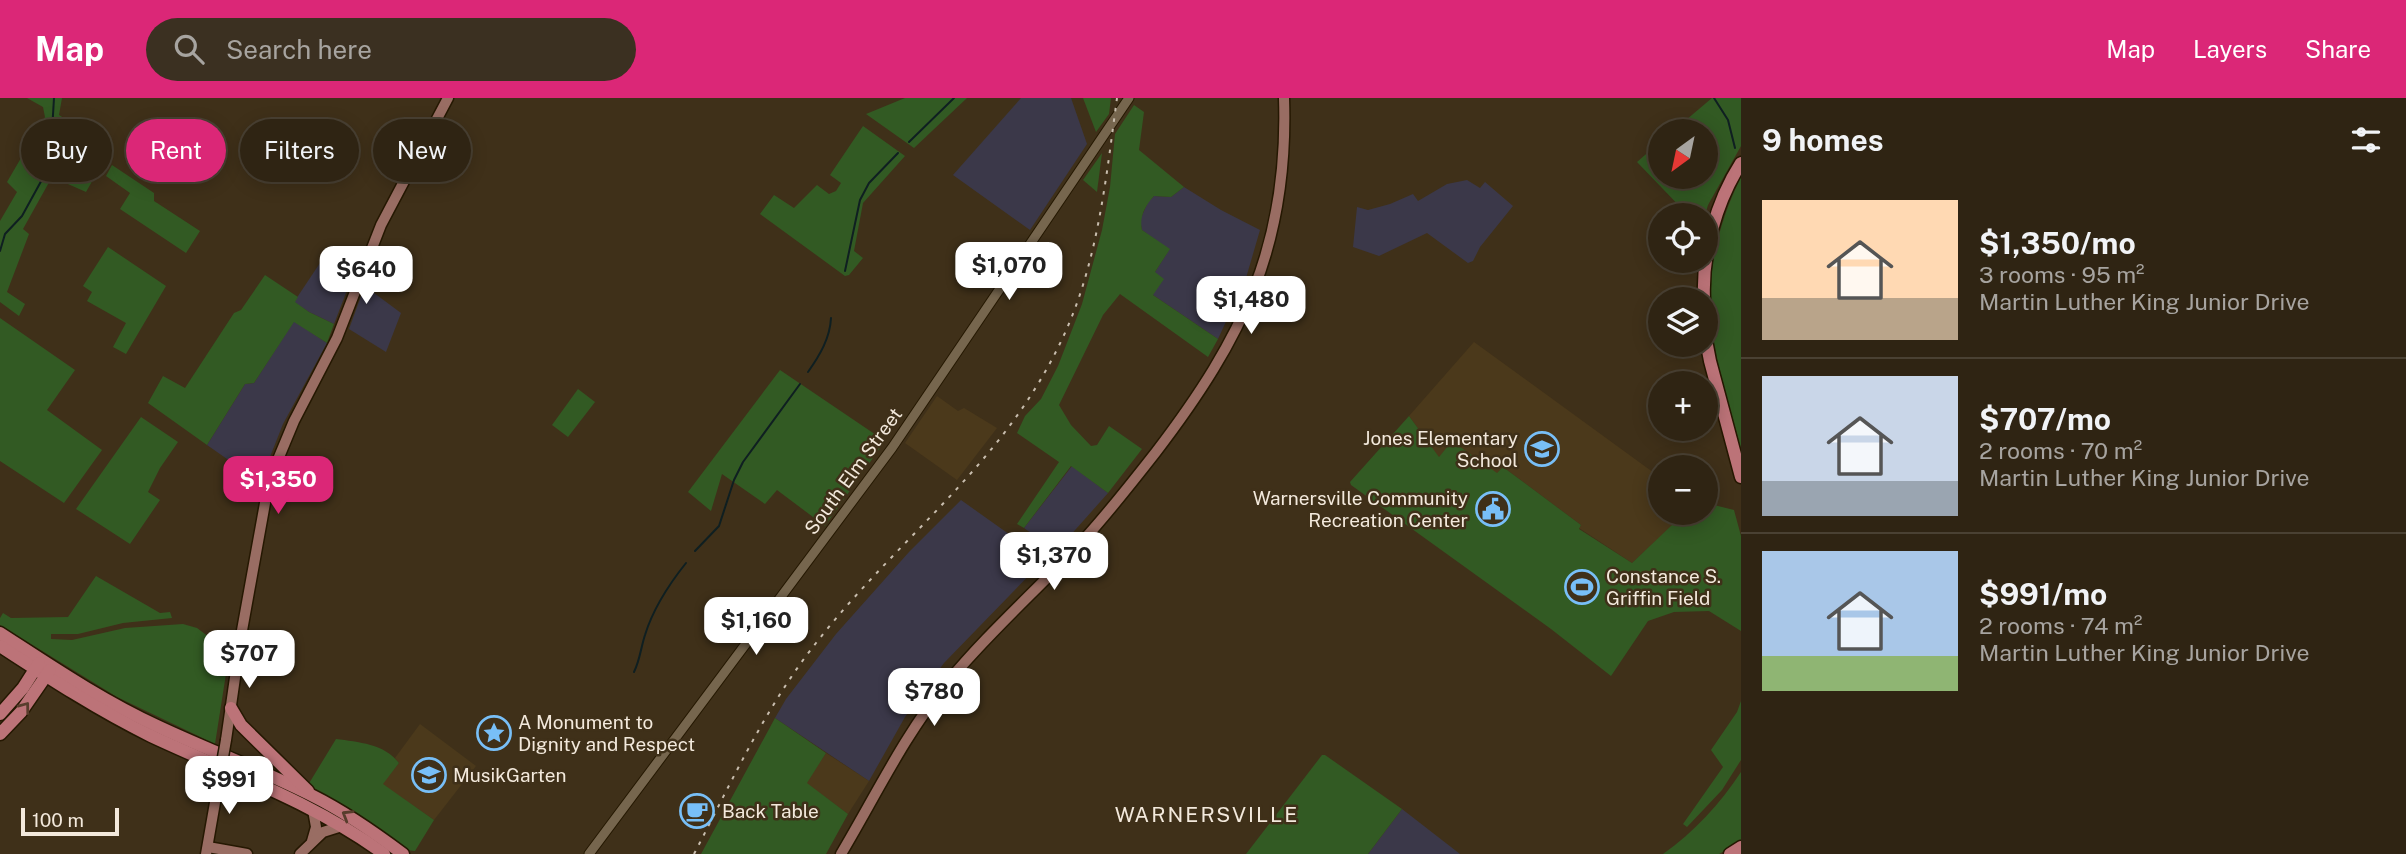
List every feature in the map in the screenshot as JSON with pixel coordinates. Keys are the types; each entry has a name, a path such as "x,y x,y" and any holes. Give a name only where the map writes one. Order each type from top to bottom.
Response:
{"main road":[{"path":"247,854 207,851 241,636 270,481 294,421 337,338 381,225 447,98"},
{"path":"841,854 940,692 985,640 1107,514 1172,431 1223,356 1248,307 1273,231 1285,143 1284,98"},
{"path":"1705,287 1712,232 1729,185 1741,163"},
{"path":"1709,357 1741,477"},
{"path":"0,632 44,668 123,722 313,810 384,854"},
{"path":"0,646 155,725 314,796 361,824 403,854"},
{"path":"0,715 44,668"},
{"path":"0,734 21,712 44,668"},
{"path":"231,708 241,725 314,796"},
{"path":"313,810 316,827 313,841"},
{"path":"299,854 328,829 342,826"},
{"path":"1733,854 1741,849"}],"street":[{"name":"South Elm Street","path":"589,854 892,448 1129,98"}],"shaded area":[{"path":"1021,98 1071,98 1087,144 1030,230 953,175"},
{"path":"1467,180 1480,188 1485,182 1513,206 1480,247 1473,261 1468,263 1427,233 1379,256 1353,247 1357,207 1368,210 1413,194 1418,201 1447,184"},
{"path":"1184,187 1260,230 1246,278 1218,339 1153,295 1155,272 1169,250 1142,230 1140,220 1148,202 1154,196 1171,197"},
{"path":"320,263 349,285 334,324 294,302"},
{"path":"366,287 401,313 386,352 349,329"},
{"path":"294,321 327,343 283,424 260,482 207,445 245,384 254,383"},
{"name":"Jones Elementary School","path":"1474,342 1648,469 1648,525 1673,525 1632,563 1579,528 1581,525 1503,467 1497,474 1452,441 1439,458 1409,416"},
{"path":"937,396 958,411 964,408 997,428 957,480 905,443"},
{"path":"1072,466 1108,493 1060,547 1052,548 1024,528"},
{"path":"961,500 1041,557 1041,563 944,663 905,717 869,781 775,718 786,699 836,634 909,552"},
{"name":"MusikGarten","path":"420,724 476,766 434,820 382,784 399,763 395,758"},
{"path":"826,753 869,781 848,814 806,783"},
{"path":"1402,809 1460,854 1368,854"}],"green space":[{"path":"27,98 62,98 59,115 65,119 44,119 43,107"},
{"path":"905,98 967,98 914,148 866,114"},
{"path":"1083,98 1111,98 1109,114 1096,132"},
{"path":"1712,98 1741,98 1741,146 1718,187 1718,119 1687,119"},
{"path":"1134,105 1144,112 1139,150 1184,187 1171,197 1154,196 1142,216 1142,230 1170,249 1155,272 1164,279 1153,295 1218,339 1208,357 1120,294 1103,315 1059,405 1071,425 1091,446 1097,445 1109,426 1142,449 1108,493 1071,466 1024,528 1017,524 1059,462 1017,433 1025,416 1041,399 1058,366 1082,304 1102,230 1110,187 1115,134"},
{"path":"863,126 905,156 863,203 854,251 863,258 849,275 845,276 760,214 774,195 794,208 817,185 829,194 836,191 841,183 830,175"},
{"path":"1648,152 1648,173 1637,162"},
{"path":"1102,153 1097,192 1083,180"},
{"path":"21,158 21,182 49,182 23,229 29,234 7,292 25,304 19,316 0,302 0,221 17,192 7,182"},
{"path":"112,165 126,174 126,182 138,182 154,193 154,201 200,231 186,253 120,209 130,193 112,180"},
{"path":"1741,177 1741,449 1717,357 1718,287 1711,287 1712,273 1718,273 1718,237"},
{"path":"63,182 92,182 86,192"},
{"path":"1663,189 1717,189 1709,203 1676,203"},
{"path":"108,247 166,286 126,354 113,347 126,323 87,301 92,292 83,286"},
{"path":"265,275 298,297 295,302 309,312 334,324 327,343 294,322 254,383 245,384 207,445 148,403 163,376 185,388 234,313 241,310"},
{"path":"0,318 75,370 47,410 102,450 64,503 0,461"},
{"path":"780,370 885,441 825,526 777,490 765,504 722,474 711,511 688,492"},
{"path":"578,389 595,402 568,437 552,425"},
{"path":"1409,416 1439,457 1452,441 1497,473 1503,467 1581,525 1579,529 1632,563 1672,525 1718,525 1718,506 1734,510 1741,536 1741,631 1709,611 1674,612 1648,621 1611,676 1350,482"},
{"path":"141,417 178,442 148,492 160,500 130,544 76,509"},
{"path":"96,576 160,613 170,612 172,618 123,623 78,634 51,634 51,639 72,640 125,628 183,624 197,628 217,643 214,651 228,661 215,744 117,697 0,625 3,613 11,618 68,617"},
{"path":"1741,701 1741,760 1722,790 1687,827 1683,824 1723,767 1711,750 1737,712"},
{"path":"775,718 826,753 807,783 848,814 826,854 701,854"},
{"path":"336,739 379,748 399,763 383,784 434,820 415,851 406,850 308,785"},
{"path":"1322,755 1402,809 1368,854 1246,854"},
{"path":"1741,772 1741,842 1719,854 1663,854 1706,817"}],"waterway":[{"path":"0,251 5,234 22,216 50,165 54,98"},
{"path":"909,142 954,98"},
{"path":"1714,98 1728,120 1735,148"},
{"path":"845,271 860,200 869,183 898,153"},
{"path":"808,372 824,346 831,318"},
{"path":"695,551 719,526 734,480 743,462 800,384"},
{"path":"634,672 653,616 686,563"}],"railway":[{"path":"694,854 750,746 798,667 848,604 982,461 1040,381 1076,307 1093,249 1117,98"}],"place":[{"name":"Jones Elementary School","path":"1542,449"},
{"name":"Warnersville Community Recreation Center","path":"1493,509"},
{"name":"Constance S. Griffin Field","path":"1582,587"},
{"name":"A Monument to Dignity and Respect","path":"494,733"},
{"name":"MusikGarten","path":"429,775"},
{"name":"Back Table","path":"697,811"}],"district":[{"name":"WARNERSVILLE","path":"1207,814"}]}
